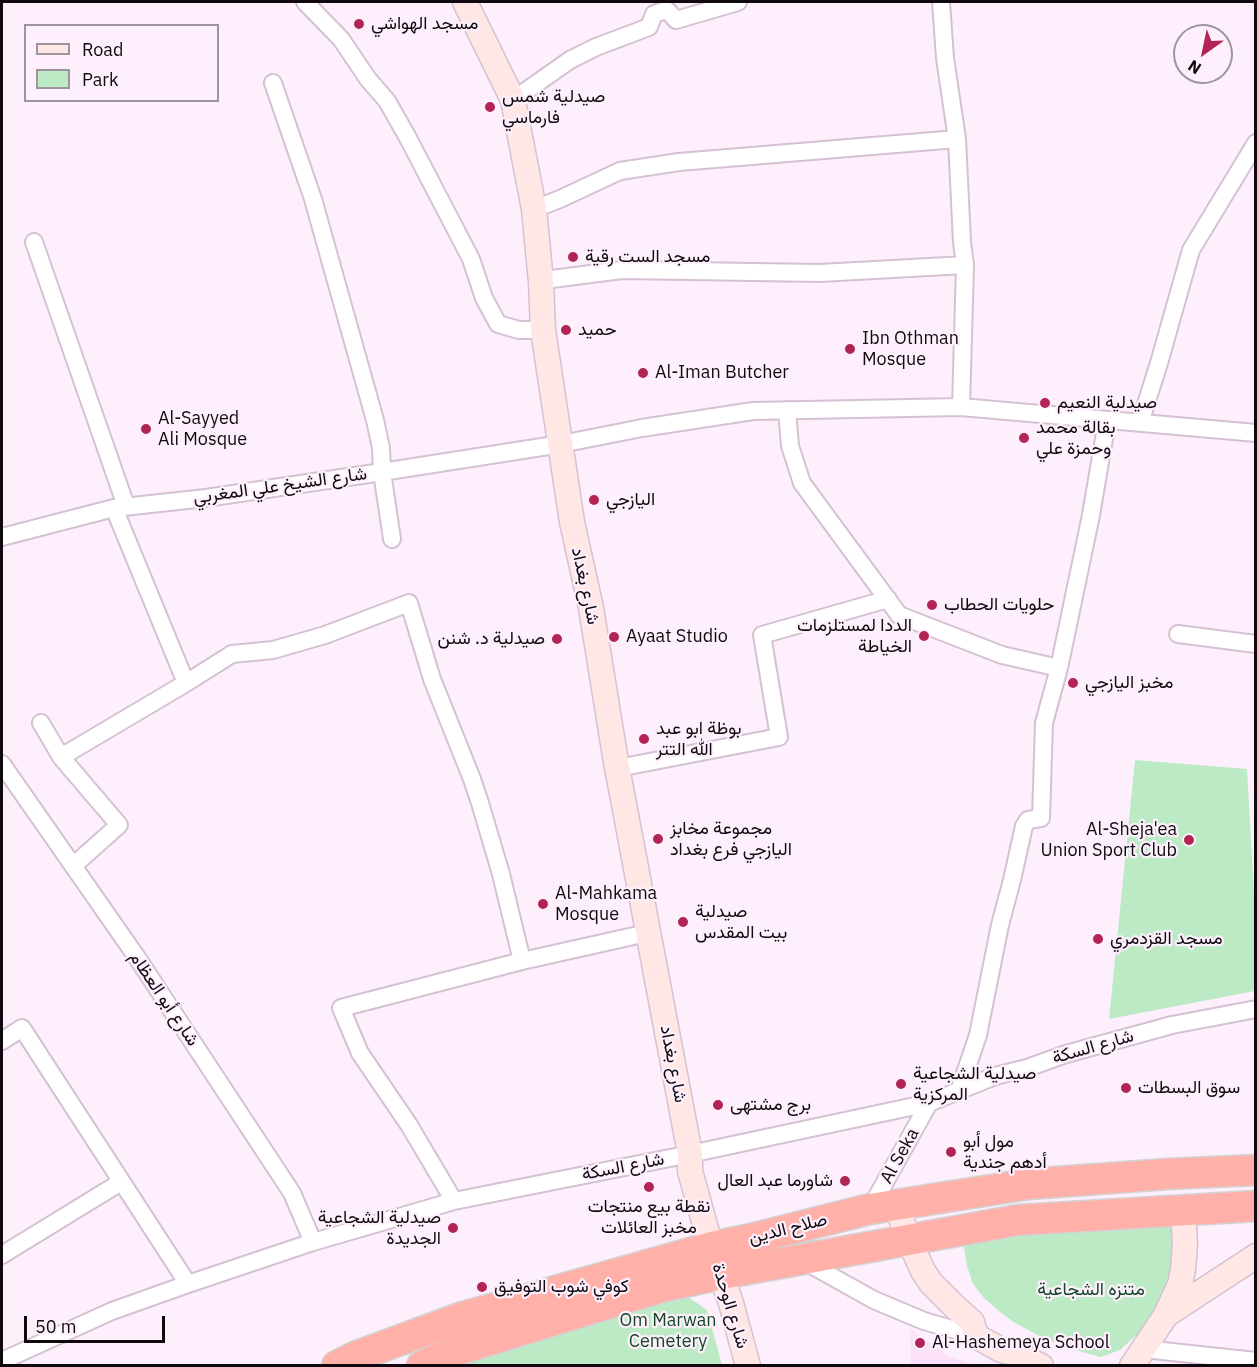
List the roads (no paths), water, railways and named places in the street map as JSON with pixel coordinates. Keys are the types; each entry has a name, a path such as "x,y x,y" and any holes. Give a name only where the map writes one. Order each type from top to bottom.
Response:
{"highway":[{"name":"صلاح الدين","path":"422,1365 461,1349 664,1287 751,1239 883,1207 1029,1184 1256,1170"},
{"name":"صلاح الدين","path":"337,1365 460,1318 716,1260 801,1259 1018,1220 1256,1206"}],"main road":[{"name":"شارع بغداد","path":"465,2 513,100 534,208 543,330 572,522 591,608 647,933 690,1154 690,1171 716,1260"},
{"path":"883,1207 909,1240 922,1271 936,1288 972,1322 976,1336 1001,1350 1041,1365"},
{"path":"1138,1357 1166,1315 1180,1284 1185,1236 1183,1210"},
{"path":"1166,1315 1256,1256"},
{"name":"شارع الوحدة","path":"716,1260 731,1303 748,1365"}],"street":[{"path":"305,2 341,39 368,79 387,101 471,259 484,298 498,324 519,330 543,330"},
{"path":"513,100 570,60 596,47 649,27 654,14 667,10 676,20 738,2"},
{"path":"941,2 945,58 957,139 965,265 961,407"},
{"path":"273,82 313,200 375,420 381,448 382,472 392,539"},
{"path":"534,208 560,199 620,171 679,162 957,139"},
{"path":"1140,423 1191,250 1256,143"},
{"path":"34,242 120,507 186,683"},
{"path":"541,282 622,270 820,273 965,265"},
{"name":"شارع الشيخ علي المغربي","path":"2,537 120,507 206,498 382,472 753,411 961,407 1256,433"},
{"path":"787,410 790,446 802,483 899,615 1002,655 1059,668"},
{"path":"959,1091 978,1035 1000,925 1024,826 1028,820 1041,818 1044,723 1059,668 1091,515 1107,421"},
{"path":"618,768 779,737 762,635 888,599"},
{"path":"61,757 232,654 273,650 325,635 409,603 432,679 472,779 501,874 522,961"},
{"path":"1178,634 1256,644"},
{"path":"41,723 61,757 119,825 73,866"},
{"name":"شارع أبو العظام","path":"2,764 135,956 292,1193 313,1242"},
{"path":"454,1201 410,1125 360,1053 341,1008 522,961 647,933"},
{"name":"شارع السكة","path":"2,1361 112,1311 188,1284 313,1242 454,1201 929,1103 995,1076 1027,1068 1066,1054 1172,1025 1256,1009"},
{"path":"2,1041 22,1029 188,1284"},
{"name":"Al Seka","path":"883,1207 929,1103"},
{"path":"2,1255 121,1182"},
{"path":"801,1259 874,1300 924,1320 976,1336"},
{"path":"1138,1357 1256,1361"}],"place":[{"name":"مسجد الهواشي","path":"359,24"},
{"name":"صيدلية شمس فارماسي","path":"490,107"},
{"name":"مسجد الست رقية","path":"573,257"},
{"name":"حميد","path":"566,330"},
{"name":"Ibn Othman Mosque","path":"850,349"},
{"name":"Al-Iman Butcher","path":"643,373"},
{"name":"صيدلية النعيم","path":"1045,403"},
{"name":"Al-Sayyed Ali Mosque","path":"146,429"},
{"name":"بقالة محمد وحمزة علي","path":"1024,438"},
{"name":"اليازجي","path":"594,500"},
{"name":"حلويات الحطاب","path":"932,605"},
{"name":"الددا لمستلزمات الخياطة","path":"924,636"},
{"name":"Ayaat Studio","path":"614,637"},
{"name":"صيدلية د. شنن","path":"557,639"},
{"name":"مخبز اليازجي","path":"1073,683"},
{"name":"بوظة ابو عبد الله التتر","path":"644,739"},
{"name":"مجموعة مخابز اليازجي فرع بغداد","path":"658,839"},
{"name":"Al-Sheja'ea Union Sport Club","path":"1189,840"},
{"name":"Al-Mahkama Mosque","path":"543,904"},
{"name":"صيدلية بيت المقدس","path":"683,922"},
{"name":"مسجد القزدمري","path":"1098,939"},
{"name":"صيدلية الشجاعية المركزية","path":"901,1084"},
{"name":"سوق البسطات","path":"1126,1088"},
{"name":"برج مشتهى","path":"718,1105"},
{"name":"مول أبو أدهم جندية","path":"951,1152"},
{"name":"شاورما عبد العال","path":"845,1181"},
{"name":"نقطة بيع منتجات مخبز العائلات","path":"649,1187"},
{"name":"صيدلية الشجاعية الجديدة","path":"453,1228"},
{"name":"كوفي شوب التوفيق","path":"482,1287"},
{"name":"Al-Hashemeya School","path":"920,1343"}],"park label":[{"name":"متنزه الشجاعية","path":"1091,1290"},
{"name":"Om Marwan Cemetery","path":"668,1331"}]}
